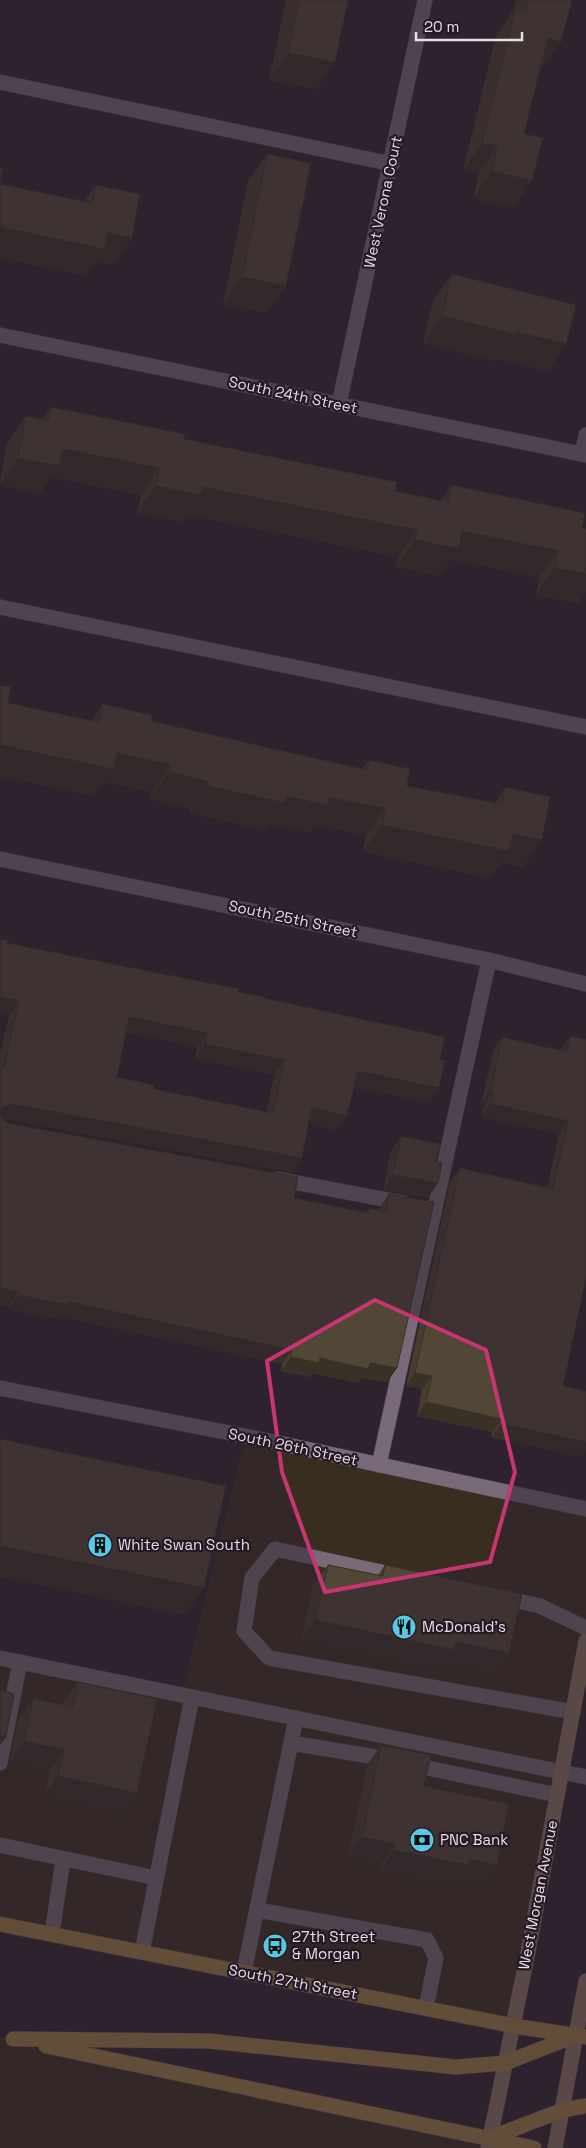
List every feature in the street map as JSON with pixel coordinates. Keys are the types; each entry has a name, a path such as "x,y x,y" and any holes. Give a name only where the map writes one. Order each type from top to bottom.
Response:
{"main road":[{"name":"South 27th Street","path":"0,1924 514,2026 581,2036"},
{"path":"6,2038 209,2041 447,2066 505,2063 581,2036"},
{"path":"6,2038 489,2143 534,2148"},
{"path":"489,2143 563,2110 586,2106"}],"street":[{"name":"West Verona Court","path":"340,404 425,0"},
{"path":"0,82 392,164"},
{"name":"South 24th Street","path":"0,335 584,455"},
{"path":"584,455 586,435"},
{"path":"0,607 586,727"},
{"name":"South 25th Street","path":"0,859 489,960 586,984"},
{"path":"379,1465 424,1207 489,960"},
{"path":"260,1176 424,1207"},
{"name":"South 26th Street","path":"0,1388 586,1509"},
{"path":"417,1579 275,1549 252,1578 244,1631 269,1658 573,1712"},
{"path":"483,1594 540,1606 586,1628"},
{"name":"West Morgan Avenue","path":"489,2143 514,2026 586,1641"},
{"path":"0,1658 586,1777"},
{"path":"0,1763 20,1662"},
{"path":"142,1952 192,1697"},
{"path":"244,1972 296,1718"},
{"path":"291,1742 370,1756 557,1795"},
{"path":"0,1845 156,1878"},
{"path":"52,1934 63,1859"},
{"path":"257,1910 427,1940 436,1958 426,2008"},
{"path":"555,2148 581,2036 586,1981"}],"highlighted area":[{"path":"375,1300 486,1350 515,1472 490,1562 325,1592 282,1472 267,1361"}],"shaded area":[{"path":"245,1436 586,1509 586,1641 514,2026 0,1924 0,1658 182,1695"},
{"path":"0,2036 490,2138 488,2148 0,2148"}],"building":[{"path":"299,0 348,0 335,62 288,53"},
{"path":"528,0 572,0 561,42 548,38 524,134 543,138 532,181 492,171 498,146 482,143 515,9 525,11"},
{"path":"267,154 311,163 286,286 242,277"},
{"path":"0,167 3,168 0,183"},
{"path":"0,184 92,203 96,185 140,194 132,238 108,233 104,249 0,227"},
{"path":"452,274 576,305 566,344 516,332 516,335 442,316"},
{"path":"51,407 185,434 184,439 397,482 395,491 448,502 452,485 585,513 582,528 586,529 586,574 555,568 558,551 462,531 459,549 415,540 417,530 203,487 201,495 156,486 159,468 63,449 59,466 18,458 26,416 48,421"},
{"path":"0,685 11,687 8,703 99,722 103,704 152,715 151,721 367,770 369,760 410,769 407,786 502,804 505,787 550,797 542,840 513,834 509,851 382,825 385,808 330,798 328,806 287,796 285,803 208,786 209,782 169,772 171,765 117,753 113,769 0,745"},
{"path":"0,939 8,940 7,943 239,989 239,992 264,998 445,1037 440,1060 445,1060 439,1088 358,1071 347,1116 312,1107 302,1158 12,1104 3,1107 1,1112 4,1120 8,1123 298,1177 294,1198 368,1213 369,1208 386,1212 389,1194 434,1202 397,1368 370,1363 368,1369 320,1358 319,1363 291,1357 292,1350 69,1302 69,1305 18,1295 18,1292 0,1288 0,1067 4,1068 19,1001 0,997","holes":["129,1017 207,1033 205,1044 284,1060 273,1113 154,1089 155,1085 117,1077"]},
{"path":"570,1036 586,1039 586,1278 563,1386 586,1391 586,1442 501,1424 502,1419 426,1402 432,1376 415,1373 460,1168 553,1189 568,1121 491,1104 494,1091 491,1090 502,1037 566,1052"},
{"path":"401,1136 440,1144 436,1161 442,1163 438,1183 393,1175"},
{"name":"White Swan South","path":"0,1439 226,1486 204,1588 0,1546"},
{"name":"McDonald's","path":"328,1565 383,1576 385,1565 522,1594 509,1653 456,1642 454,1650 315,1620"},
{"path":"78,1682 157,1699 137,1793 58,1776 64,1750 24,1741 33,1698 73,1707"},
{"path":"0,1690 14,1694 6,1737 0,1736"},
{"name":"PNC Bank","path":"381,1745 431,1755 424,1786 509,1804 497,1865 469,1859 468,1865 394,1850 395,1844 362,1837"}],"place":[{"name":"White Swan South","path":"100,1545"},
{"name":"McDonald's","path":"404,1627"},
{"name":"PNC Bank","path":"422,1840"},
{"name":"27th Street & Morgan","path":"275,1946"}]}
